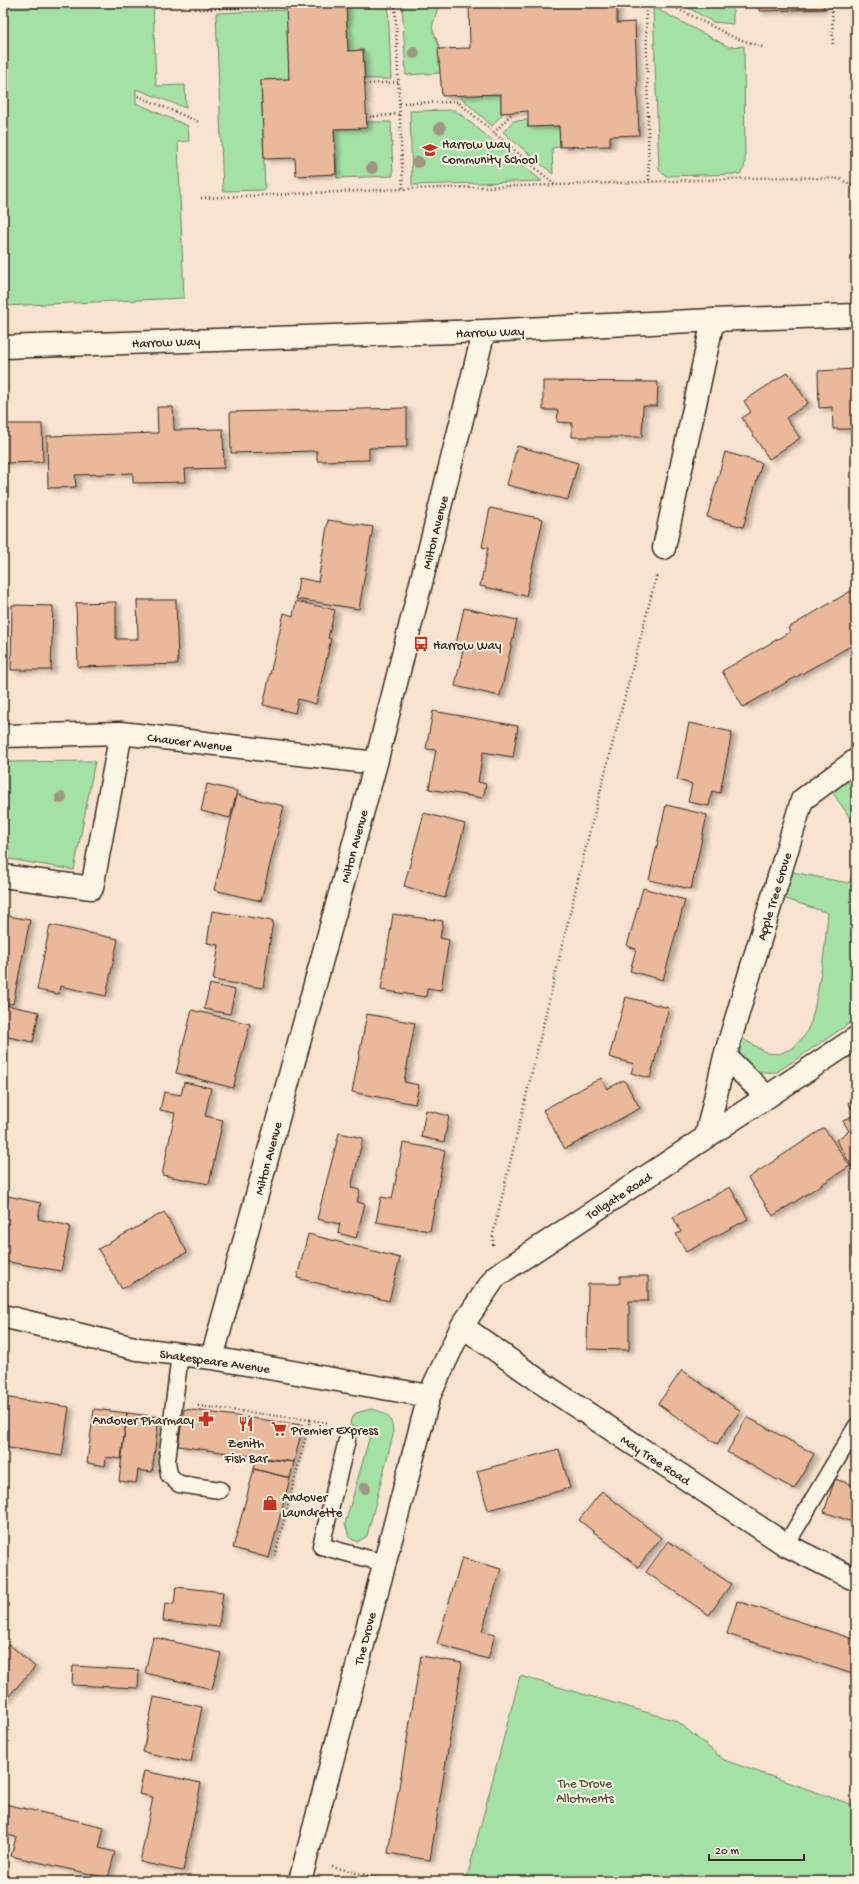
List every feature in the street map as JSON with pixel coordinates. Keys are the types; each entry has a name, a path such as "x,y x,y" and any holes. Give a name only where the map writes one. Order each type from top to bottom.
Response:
{"street":[{"name":"Harrow Way","path":"3,347 484,331 856,315"},
{"path":"664,548 713,320"},
{"name":"Milton Avenue","path":"212,1358 376,763 484,331"},
{"path":"3,876 92,888 121,733"},
{"name":"Chaucer Avenue","path":"3,736 121,733 376,763"},
{"name":"Apple Tree Grove","path":"706,1137 725,1056 802,800 856,760"},
{"name":"Tollgate Road","path":"429,1396 462,1326 496,1276 856,1038"},
{"path":"725,1056 767,1097"},
{"name":"Shakespeare Avenue","path":"3,1316 138,1349 212,1358 429,1396"},
{"name":"May Tree Road","path":"462,1326 552,1390 786,1545 856,1580"},
{"name":"The Drove","path":"300,1881 429,1396"}],"lane":[{"path":"180,1354 167,1461 169,1475 179,1484 220,1490"},
{"path":"786,1545 856,1427"},
{"path":"347,1440 321,1546 384,1563"}],"path":[{"path":"395,3 403,189"},
{"path":"646,3 650,182"},
{"path":"668,3 733,37 765,48"},
{"path":"832,3 833,46"},
{"path":"195,9 286,7"},
{"path":"365,84 399,82"},
{"path":"138,96 199,122"},
{"path":"400,103 458,102 555,186"},
{"path":"494,133 513,112"},
{"path":"366,116 400,114"},
{"path":"201,198 403,189 555,186 828,177 840,179 856,187"},
{"path":"496,1276 493,1234 588,834 664,548"},
{"path":"195,1406 310,1420 275,1555"},
{"path":"305,1860 392,1881"},
{"path":"442,1881 467,1878 478,1881"}],"green space":[{"path":"3,3 153,3 156,86 185,85 186,108 136,89 136,103 188,126 189,141 178,142 184,298 3,306"},
{"path":"346,3 388,3 391,79 365,79 363,50 348,51"},
{"path":"402,3 439,3 432,28 440,49 440,73 406,75"},
{"path":"680,3 733,3 733,24 713,22"},
{"path":"653,7 729,47 744,46 745,162 744,168 740,174 666,176 659,170"},
{"path":"287,10 289,79 261,80 265,190 223,191 216,13"},
{"path":"501,94 501,113 504,112 492,126 458,95"},
{"path":"455,110 542,181 412,185 410,111"},
{"path":"528,120 528,127 559,126 560,147 552,148 553,174 503,132 513,121"},
{"path":"367,122 391,122 393,176 337,178 334,129 367,128"},
{"path":"95,761 74,870 3,858 3,762"},
{"path":"847,780 856,795 856,826 830,789"},
{"path":"787,871 848,883 856,872 856,1019 777,1072 759,1071 747,1066 743,1061 740,1047 740,1037 767,1053 779,1054 793,1048 805,1035 811,1022 824,954 828,913 780,897"},
{"path":"371,1409 382,1412 388,1417 391,1421 393,1435 367,1536 357,1542 350,1538 345,1524 371,1432 350,1425 351,1419 356,1413"},
{"name":"The Drove Allotments","path":"520,1676 677,1721 724,1760 856,1806 856,1881 466,1881"}],"building":[{"path":"286,3 346,3 348,51 363,50 367,128 334,129 336,174 296,176 295,158 264,159 261,80 289,79"},
{"path":"469,3 617,3 617,23 635,22 639,135 610,136 610,146 560,147 559,126 528,127 528,111 501,113 501,94 442,96 438,49 470,48"},
{"path":"759,3 824,3 824,9 759,11"},
{"path":"856,369 856,429 833,429 832,407 819,408 818,371"},
{"path":"788,372 808,403 786,418 800,438 769,459 742,418 751,412 744,401"},
{"path":"543,381 658,382 657,406 643,406 642,437 572,437 572,423 557,422 558,410 543,410"},
{"path":"157,407 173,407 174,430 223,429 224,468 185,469 186,482 133,483 133,473 75,475 76,487 48,488 47,436 158,433"},
{"path":"407,408 407,447 369,448 369,460 317,461 317,451 231,453 230,412"},
{"path":"3,424 42,424 43,462 3,463"},
{"path":"517,446 578,463 568,500 507,485"},
{"path":"725,452 762,463 743,527 707,517"},
{"path":"490,508 543,519 526,596 480,586 488,548 482,547"},
{"path":"328,520 373,527 359,609 296,599 299,578 318,582"},
{"path":"856,588 856,643 743,707 722,671 790,632 788,628"},
{"path":"137,600 176,600 178,664 78,667 76,603 116,602 116,639 138,639"},
{"path":"296,601 335,610 328,638 331,639 316,704 298,699 295,713 263,705 284,613 293,616"},
{"path":"12,605 53,606 51,670 11,670"},
{"path":"464,608 517,620 500,696 455,686 463,650 455,648"},
{"path":"433,711 518,726 513,757 483,752 478,782 486,784 483,798 429,789 436,750 426,749"},
{"path":"689,723 732,732 720,793 712,791 709,806 688,802 692,784 677,780"},
{"path":"207,784 237,791 230,818 201,811"},
{"path":"237,795 284,806 261,901 214,890"},
{"path":"666,805 707,815 691,889 649,880"},
{"path":"424,813 465,824 445,898 404,886"},
{"path":"643,888 685,900 663,980 630,971 636,949 627,946"},
{"path":"212,911 273,921 263,988 213,980 219,945 207,943"},
{"path":"393,914 443,921 440,938 449,940 441,990 427,988 426,997 381,990"},
{"path":"3,915 30,920 13,1004 3,1002"},
{"path":"50,925 118,939 106,996 60,986 59,994 37,990"},
{"path":"210,984 235,990 230,1014 204,1009"},
{"path":"626,997 669,1008 650,1078 631,1073 634,1064 609,1057"},
{"path":"6,1005 39,1012 33,1042 3,1036 3,1020"},
{"path":"192,1010 250,1024 233,1088 176,1073"},
{"path":"367,1014 415,1023 404,1082 419,1085 415,1104 352,1092"},
{"path":"601,1078 607,1089 624,1080 640,1108 565,1149 543,1110"},
{"path":"184,1082 211,1088 205,1116 223,1120 209,1184 162,1175 175,1113 160,1110 164,1092 181,1095"},
{"path":"856,1098 856,1173 836,1140 849,1131 843,1121 855,1114 848,1103"},
{"path":"426,1110 449,1116 444,1142 421,1137"},
{"path":"824,1128 850,1166 773,1216 748,1178"},
{"path":"339,1133 363,1138 351,1188 360,1190 357,1202 365,1204 356,1238 338,1233 340,1224 317,1219"},
{"path":"403,1143 445,1150 430,1231 376,1222 381,1197 392,1199"},
{"path":"730,1187 748,1219 686,1252 676,1234 681,1232 673,1217"},
{"path":"8,1196 41,1203 38,1219 70,1226 61,1271 3,1261 3,1224"},
{"path":"164,1212 187,1252 122,1289 98,1249"},
{"path":"308,1234 400,1258 389,1301 297,1278"},
{"path":"620,1276 648,1276 648,1301 629,1301 629,1350 587,1349 588,1284 620,1284"},
{"path":"682,1370 740,1411 717,1444 658,1404"},
{"path":"3,1397 69,1407 62,1456 3,1447"},
{"path":"94,1409 127,1413 121,1459 106,1457 105,1466 87,1463"},
{"path":"184,1409 303,1425 294,1462 178,1446"},
{"path":"127,1413 159,1417 152,1472 138,1470 136,1483 119,1481"},
{"path":"747,1417 814,1454 794,1489 727,1452"},
{"path":"559,1449 570,1488 488,1510 477,1471"},
{"path":"257,1458 294,1462 290,1478 254,1469"},
{"path":"254,1469 290,1478 269,1558 233,1548"},
{"path":"835,1479 856,1486 856,1523 824,1512"},
{"path":"602,1491 661,1538 638,1567 579,1520"},
{"path":"668,1541 731,1584 709,1615 646,1572"},
{"path":"462,1558 501,1569 482,1631 495,1635 488,1659 437,1644"},
{"path":"176,1587 223,1592 219,1627 163,1621 165,1603 174,1604"},
{"path":"737,1601 856,1640 856,1675 727,1634"},
{"path":"153,1637 221,1653 212,1689 145,1673"},
{"path":"9,1644 35,1667 5,1700 3,1698 3,1651"},
{"path":"421,1656 462,1663 430,1860 388,1853"},
{"path":"73,1666 139,1670 138,1688 72,1685"},
{"path":"154,1697 202,1707 191,1762 143,1752"},
{"path":"144,1771 201,1783 183,1871 140,1862 153,1797 139,1794"},
{"path":"5,1804 104,1827 99,1848 115,1852 108,1878 11,1856 16,1837 3,1834 3,1813"}],"place":[{"name":"Harrow Way Community School","path":"430,150"},
{"name":"Harrow Way","path":"421,644"},
{"name":"Andover Pharmacy","path":"206,1419"},
{"name":"Zenith Fish Bar","path":"246,1424"},
{"name":"Premier Express","path":"279,1429"},
{"name":"Andover Laundrette","path":"270,1503"}]}
